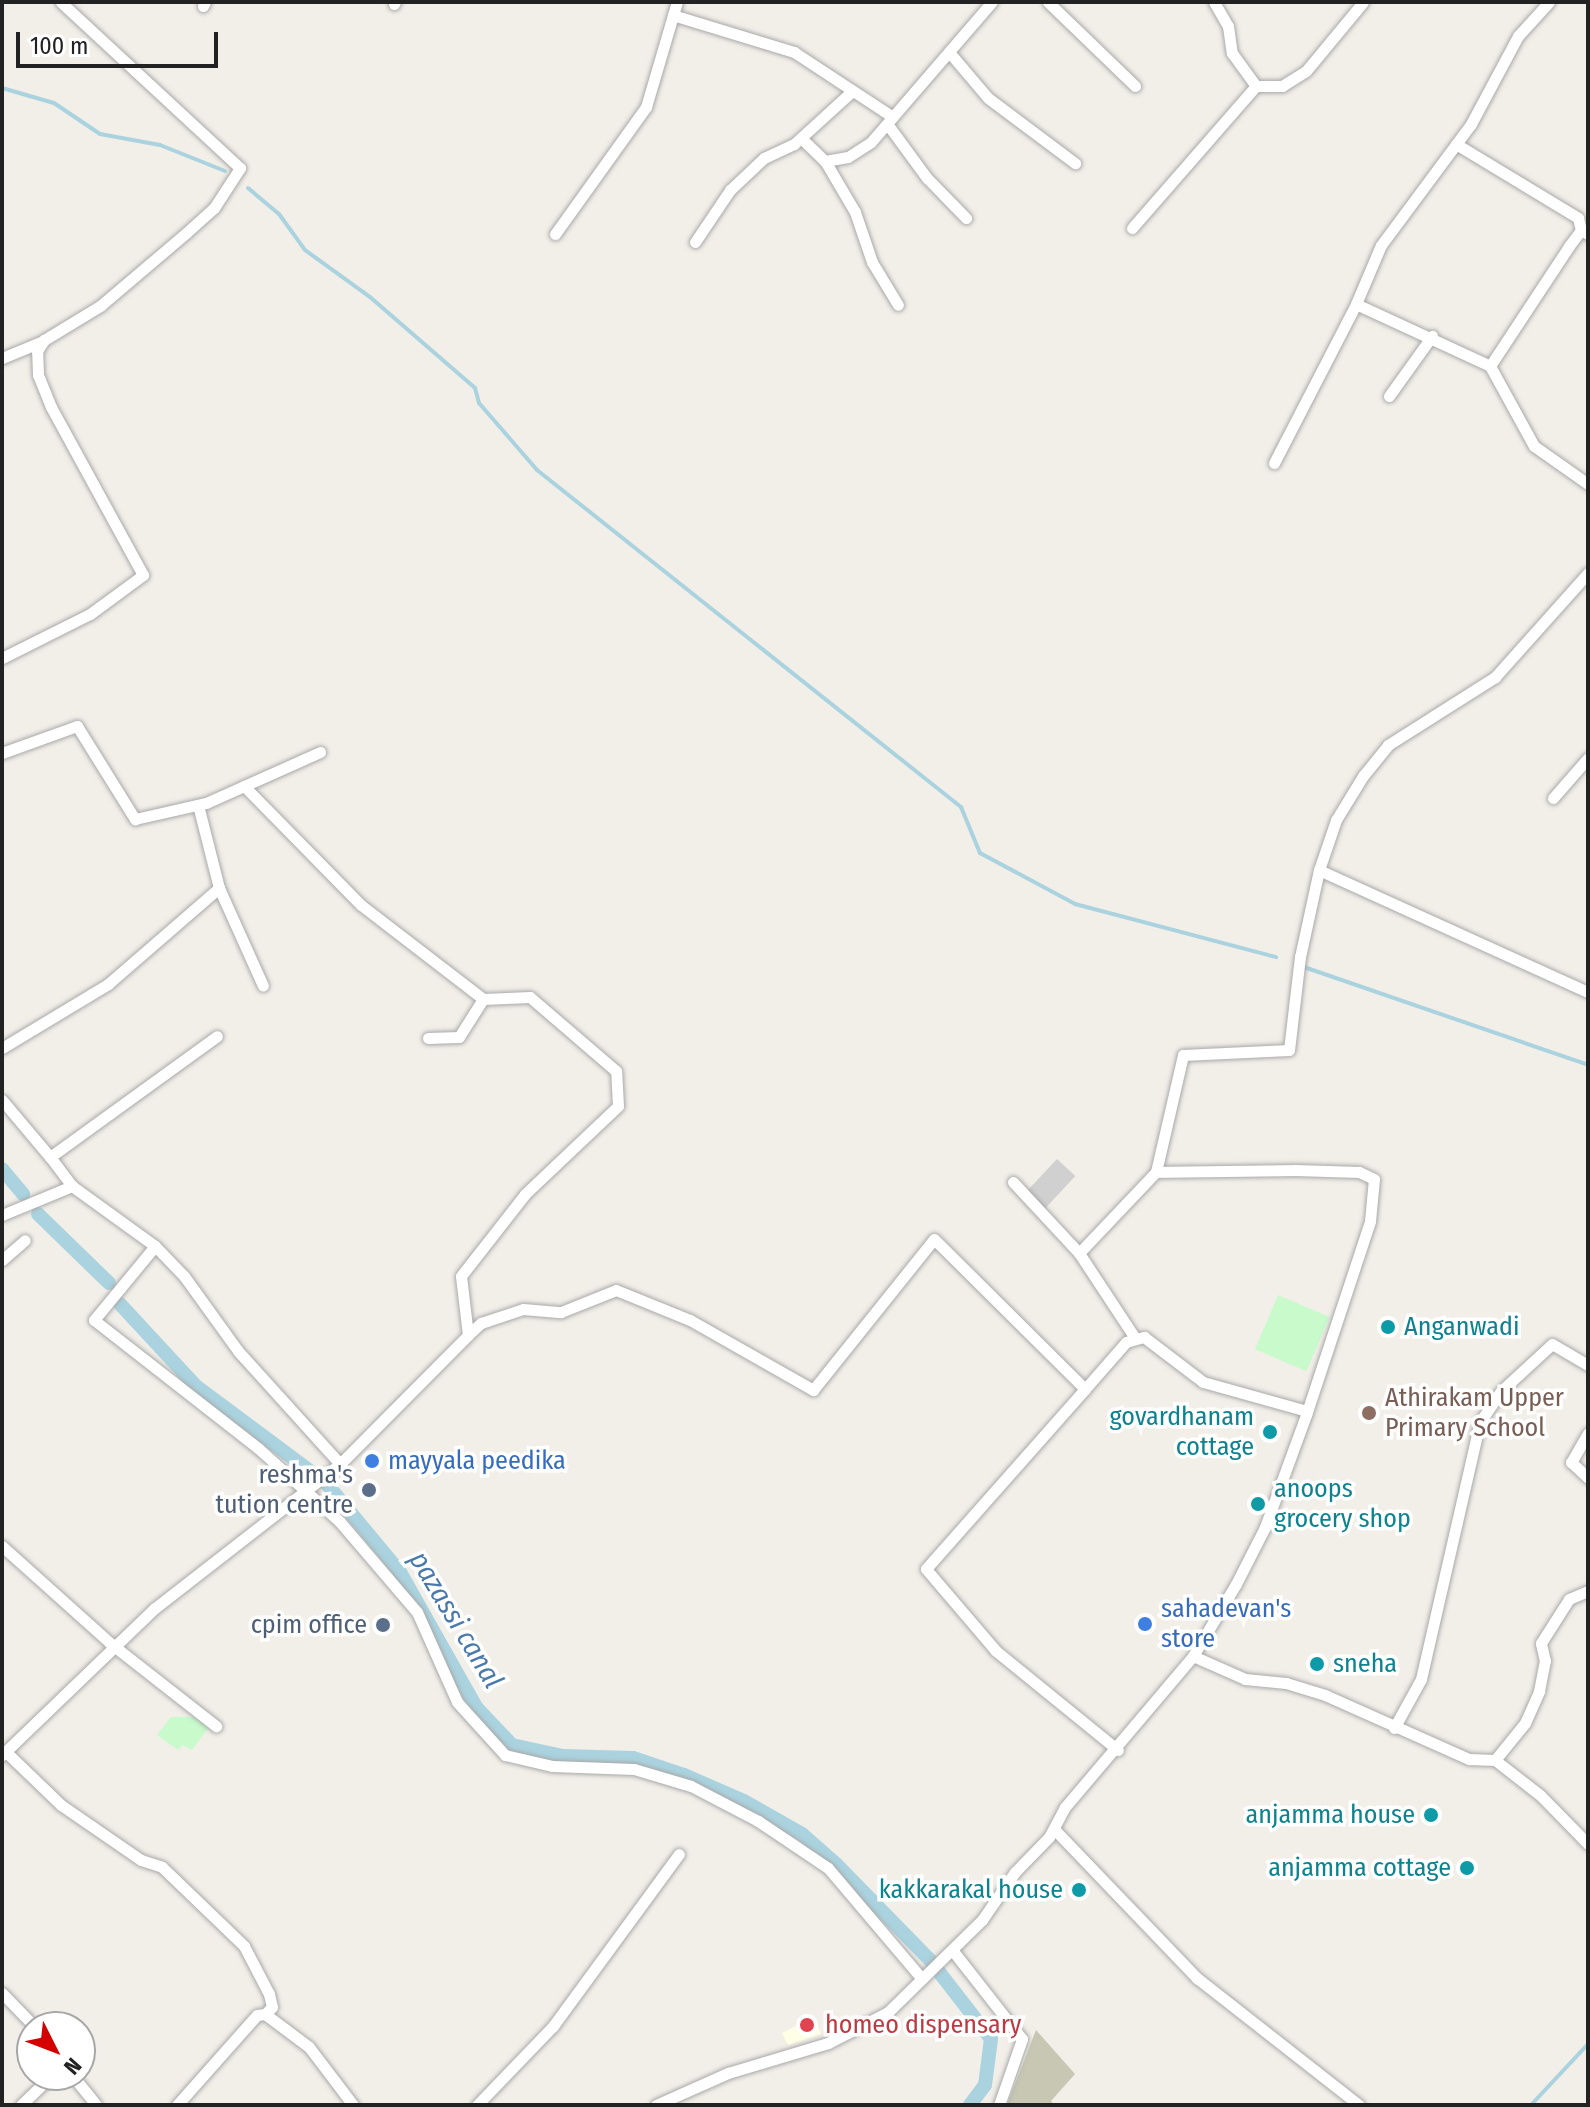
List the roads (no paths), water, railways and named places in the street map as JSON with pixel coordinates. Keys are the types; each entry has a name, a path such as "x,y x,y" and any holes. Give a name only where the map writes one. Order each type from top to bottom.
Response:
{"street":[{"path":"2,358 44,340 100,306 214,208 240,168 61,2"},
{"path":"555,234 646,107 677,2"},
{"path":"825,161 848,157 890,121 992,2"},
{"path":"1048,2 1135,86"},
{"path":"1214,2 1228,26 1232,53 1256,86"},
{"path":"1132,228 1256,86 1282,86 1306,71 1363,2"},
{"path":"1274,463 1356,304 1381,245 1456,144 1518,36 1549,2"},
{"path":"673,15 794,52 890,121 927,178 966,218"},
{"path":"949,52 988,98 1075,163"},
{"path":"695,242 730,190 764,158 801,138 850,93"},
{"path":"801,138 825,161 855,212 879,277 898,305"},
{"path":"1456,144 1578,218 1585,232 1490,366"},
{"path":"1356,304 1432,336 1490,366 1534,446 1588,484"},
{"path":"1389,396 1432,336"},
{"path":"2,658 90,614 143,575 38,375 37,351 44,340"},
{"path":"1079,1253 1156,1172 1183,1055 1289,1050 1300,957 1319,870 1336,820 1388,745 1495,677 1588,573"},
{"path":"2,753 77,726 135,819 198,805 320,752"},
{"path":"1553,798 1588,758"},
{"path":"244,786 361,905 483,999 530,997 616,1071 618,1106 525,1194 461,1276 468,1335"},
{"path":"198,805 219,888 263,986"},
{"path":"1319,870 1588,992"},
{"path":"2,1048 108,984 219,888"},
{"path":"428,1038 459,1037 483,999"},
{"path":"50,1157 217,1036"},
{"path":"2,1100 72,1186 155,1246 184,1276 238,1351 335,1468"},
{"path":"656,2105 728,2073 862,2029 953,1951 1054,1829 1065,1807 1118,1750 1193,1656 1265,1527 1370,1221 1374,1179 1359,1172 1156,1172"},
{"path":"1013,1182 1079,1253 1135,1338"},
{"path":"2,1215 72,1186"},
{"path":"177,2105 257,2015 265,2014 272,2007 269,1994 244,1946 162,1867 141,1860 68,1810 4,1754 117,1649 155,1608 335,1468 481,1323 523,1309 561,1312 616,1290 690,1320 813,1390 934,1239 1085,1389"},
{"path":"2,1260 25,1240"},
{"path":"155,1246 94,1320 306,1488 377,1562 417,1612 457,1702 505,1755 552,1766 634,1769 691,1786 758,1821 828,1868 922,1979"},
{"path":"1118,1750 996,1651 926,1569 1085,1389 1135,1338 1144,1337 1203,1382 1307,1411"},
{"path":"1394,1728 1421,1679 1480,1422 1501,1391 1552,1344 1588,1365"},
{"path":"1588,1433 1571,1462 1588,1478"},
{"path":"2,1546 117,1649 216,1726"},
{"path":"1495,1760 1525,1723 1539,1691 1545,1661 1541,1643 1569,1599 1588,1591"},
{"path":"1193,1656 1245,1679 1286,1683 1349,1706 1469,1759 1495,1760 1541,1796 1588,1844"},
{"path":"1054,1829 1197,1978 1359,2105"},
{"path":"477,2105 553,2026 679,1854"},
{"path":"953,1951 1022,2039 999,2105"},
{"path":"2,1993 19,2011"},
{"path":"265,2014 309,2047 353,2105"},
{"path":"21,2105 35,2091"}],"waterway":[{"path":"2,88 54,103 100,134 160,145 225,171"},
{"path":"248,188 279,214 305,250 370,297 475,388 479,403 537,470 961,807 980,853 1075,904 1276,957"},
{"path":"1301,966 1588,1065"},
{"name":"pazassi canal","path":"2,1169 23,1194"},
{"name":"pazassi canal","path":"38,1214 109,1283"},
{"name":"pazassi canal","path":"120,1304 196,1386 326,1483 400,1572 476,1707 512,1745 563,1756 633,1758 684,1775 744,1801 802,1834 836,1864 929,1959 991,2039 985,2085 970,2105"},
{"path":"1531,2105 1588,2044"}],"place":[{"name":"Anganwadi","path":"1388,1327"},
{"name":"Athirakam Upper Primary School","path":"1369,1413"},
{"name":"govardhanam cottage","path":"1270,1432"},
{"name":"mayyala peedika","path":"372,1461"},
{"name":"reshma's tution centre","path":"369,1490"},
{"name":"anoops grocery shop","path":"1258,1504"},
{"name":"sahadevan's store","path":"1145,1624"},
{"name":"cpim office","path":"383,1625"},
{"name":"sneha","path":"1317,1664"},
{"name":"anjamma house","path":"1431,1815"},
{"name":"anjamma cottage","path":"1467,1868"},
{"name":"kakkarakal house","path":"1079,1890"},
{"name":"homeo dispensary","path":"807,2025"}]}
